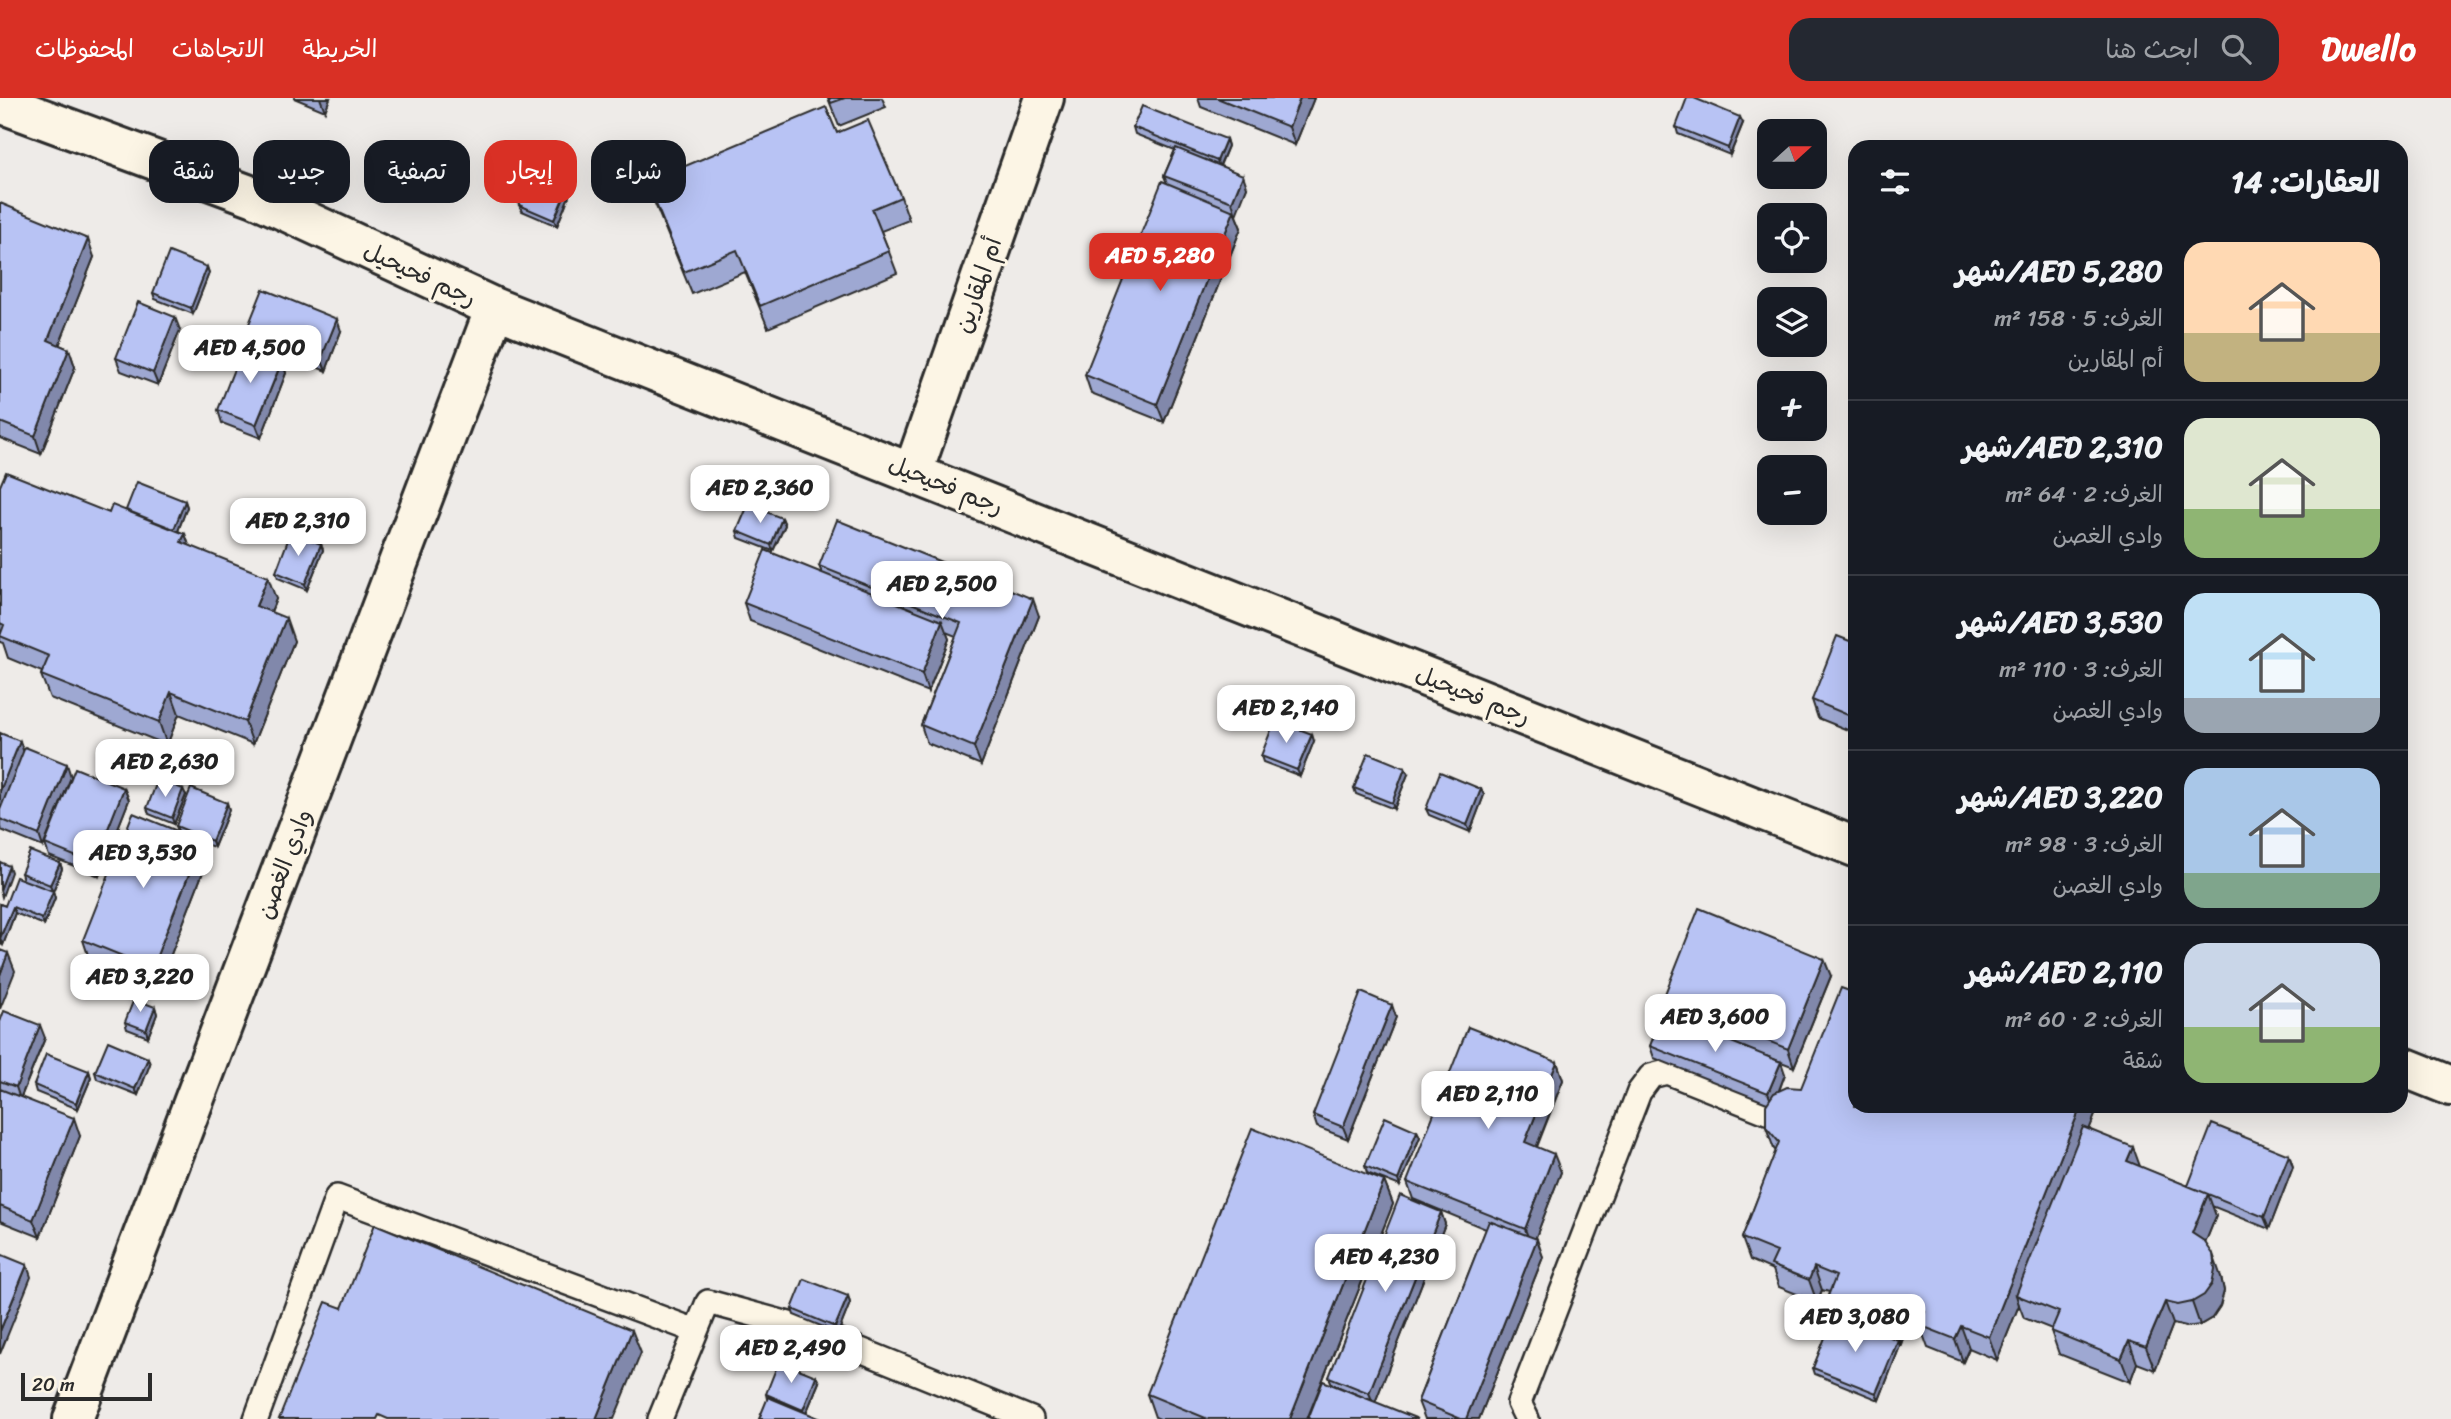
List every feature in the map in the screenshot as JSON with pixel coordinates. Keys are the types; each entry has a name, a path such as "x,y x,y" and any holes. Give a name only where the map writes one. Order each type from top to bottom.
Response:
{"street":[{"name":"أم المقارين","path":"913,472 1044,98"},
{"name":"رجم فحيحيل","path":"0,103 255,197 495,308 1848,844"},
{"name":"وادي الغصن","path":"73,1419 495,308"},
{"path":"2408,1069 2451,1086"}],"lane":[{"path":"1527,1419 1519,1403 1639,1092 1651,1076 1667,1072 1767,1112"},
{"path":"256,1419 337,1198 696,1331"},
{"path":"660,1419 708,1302 811,1330 1031,1419"}],"building":[{"path":"829,98 845,98 831,103"},
{"path":"1217,98 1300,98 1289,127"},
{"path":"1687,98 1694,98 1740,117 1728,148 1676,127"},
{"path":"1142,106 1226,139 1217,161 1133,127"},
{"path":"826,107 837,133 868,120 901,197 872,209 889,251 760,306 737,250 684,272 656,203 686,203 686,166"},
{"path":"1176,148 1243,175 1232,202 1164,176"},
{"path":"1162,181 1234,211 1157,404 1085,375"},
{"path":"0,203 88,239 48,340 69,349 35,436 0,422"},
{"path":"520,203 561,203 554,220 519,205"},
{"path":"169,252 207,267 191,308 153,293"},
{"path":"263,289 337,319 321,359 247,329"},
{"path":"138,302 175,317 153,373 116,358"},
{"path":"243,346 282,361 256,425 218,410"},
{"path":"6,472 109,513 112,505 185,534 181,542 268,577 256,606 286,618 245,722 171,692 159,722 41,675 49,656 0,636 4,625 0,623 0,486"},
{"path":"137,482 185,501 174,529 126,510"},
{"path":"748,505 782,518 771,545 737,531"},
{"path":"837,520 1033,599 974,747 921,725 961,623 819,566"},
{"path":"291,532 321,544 305,584 276,572"},
{"path":"765,550 942,621 922,674 744,603"},
{"path":"1837,636 1848,640 1848,715 1812,700"},
{"path":"1275,720 1312,734 1297,770 1261,756"},
{"path":"0,733 20,741 0,791"},
{"path":"25,747 67,764 39,835 0,819 0,810"},
{"path":"1368,753 1405,768 1392,803 1354,788"},
{"path":"75,768 124,788 94,864 45,844"},
{"path":"1440,772 1481,789 1467,825 1426,809"},
{"path":"158,779 183,789 172,818 147,808"},
{"path":"191,788 227,803 212,841 176,826"},
{"path":"133,813 202,841 152,968 83,940"},
{"path":"30,851 60,863 50,885 21,873"},
{"path":"0,862 9,866 0,890"},
{"path":"16,877 53,891 42,919 13,907 0,938 0,904 5,906"},
{"path":"1699,908 1824,959 1788,1049 1663,999"},
{"path":"0,950 8,953 0,975"},
{"path":"1841,988 1848,990 1848,1113 2078,1113 1989,1337 1961,1326 1955,1339 1919,1325 1925,1312 1900,1302 1892,1322 1828,1296 1836,1276 1814,1267 1809,1280 1771,1265 1777,1252 1742,1238 1779,1142 1766,1127 1766,1105 1774,1093 1787,1087 1801,1088"},
{"path":"1361,992 1392,1005 1343,1127 1313,1115"},
{"path":"134,999 155,1007 146,1030 125,1022"},
{"path":"4,1011 40,1025 16,1087 0,1081 0,1022"},
{"path":"1662,1014 1781,1062 1768,1093 1650,1046"},
{"path":"1468,1027 1557,1062 1525,1142 1554,1154 1525,1229 1407,1182"},
{"path":"108,1041 148,1058 135,1089 95,1072"},
{"path":"46,1054 89,1071 76,1103 34,1085"},
{"path":"0,1089 74,1118 33,1220 0,1206"},
{"path":"1385,1117 1417,1131 1398,1180 1365,1166"},
{"path":"2212,1124 2289,1155 2264,1217 2188,1186"},
{"path":"2083,1127 2133,1147 2127,1161 2208,1194 2192,1233 2204,1241 2213,1254 2215,1269 2212,1284 2204,1295 2192,1302 2178,1305 2165,1302 2146,1347 2129,1341 2121,1359 2051,1331 2059,1312 2016,1295"},
{"path":"1252,1128 1384,1181 1290,1419 1208,1419 1147,1394"},
{"path":"1400,1195 1441,1212 1369,1393 1329,1377"},
{"path":"1489,1221 1537,1239 1466,1419 1461,1419 1418,1401"},
{"path":"375,1224 632,1330 596,1419 388,1419 379,1415 377,1419 279,1419 326,1302 342,1308"},
{"path":"0,1254 27,1265 0,1331"},
{"path":"804,1279 848,1296 835,1327 792,1309"},
{"path":"1834,1315 1898,1340 1876,1393 1813,1368"},
{"path":"779,1361 816,1376 803,1410 766,1394"},
{"path":"1323,1381 1418,1419 1308,1419"},
{"path":"768,1397 821,1419 759,1419"}]}
